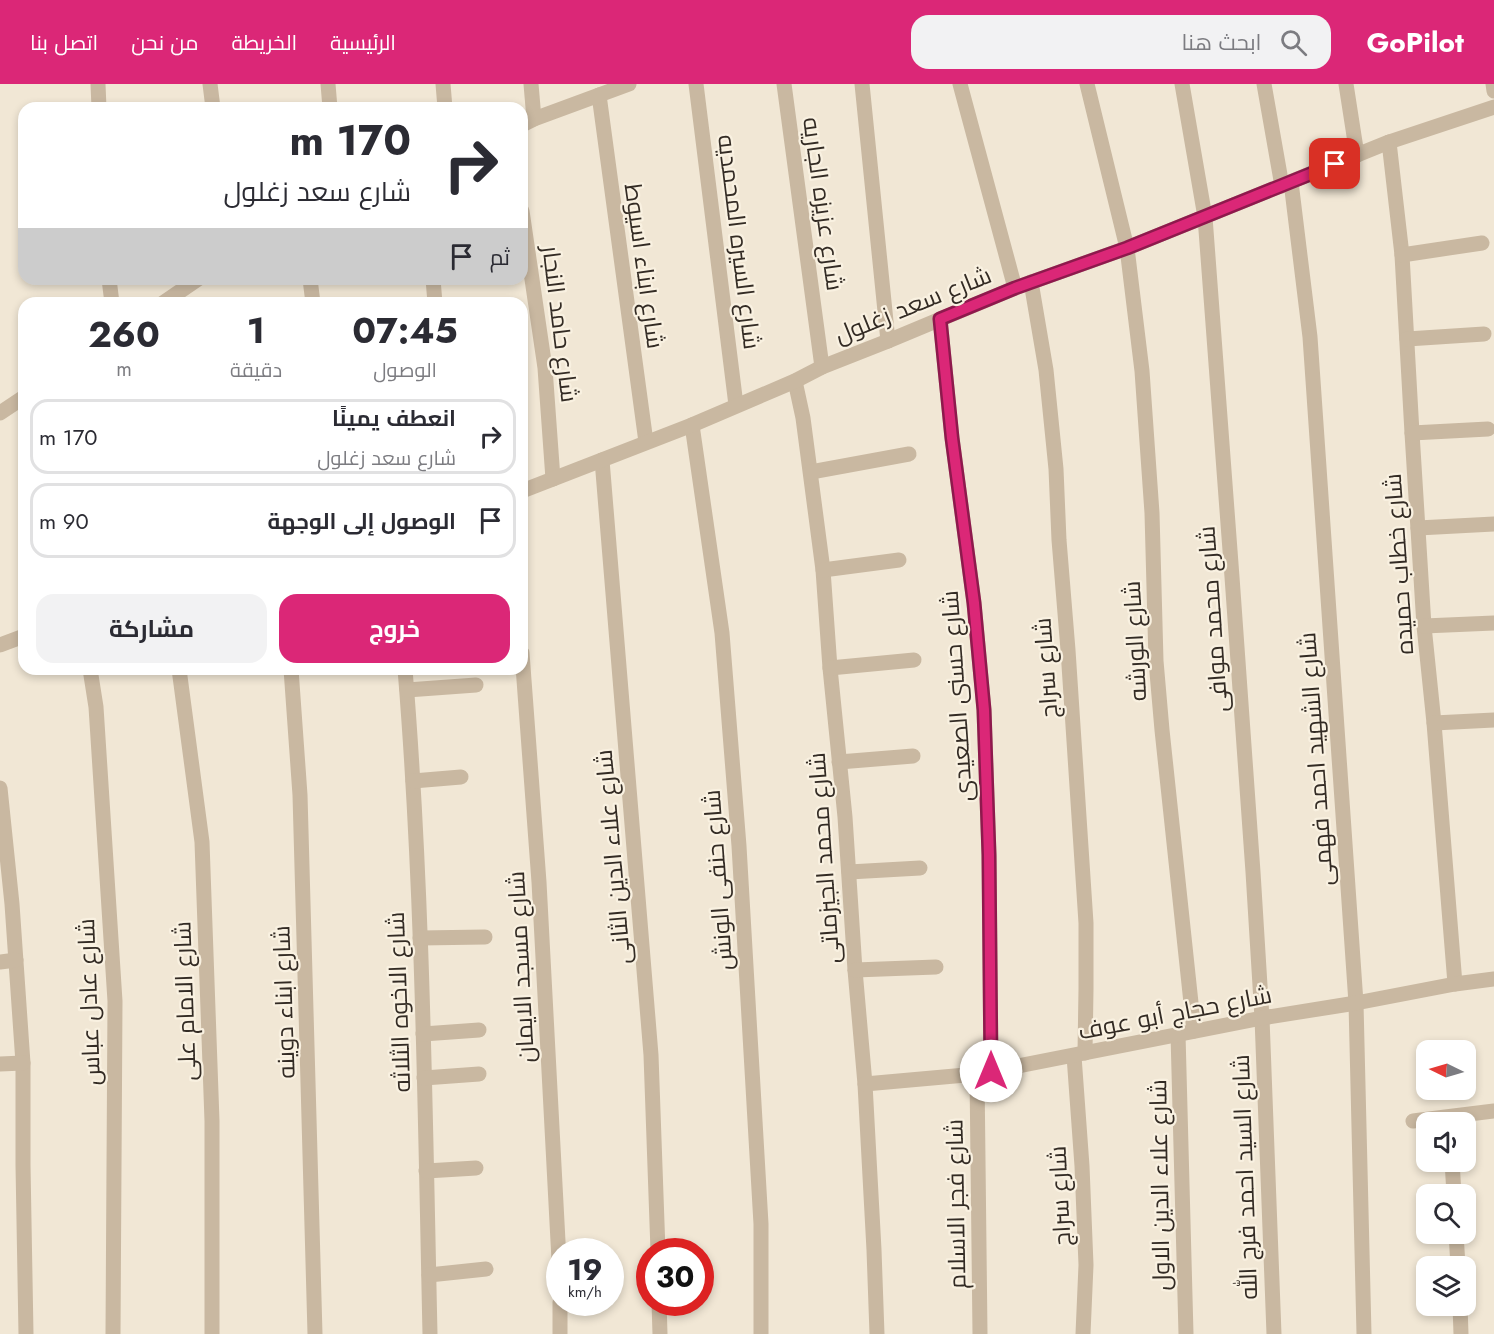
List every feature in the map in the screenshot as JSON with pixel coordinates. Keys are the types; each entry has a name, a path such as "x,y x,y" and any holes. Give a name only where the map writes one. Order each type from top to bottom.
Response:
{"street":[{"path":"98,84 99,102"},
{"path":"210,84 212,102"},
{"path":"328,84 330,102"},
{"path":"443,84 444,102"},
{"path":"531,84 528,122 626,85"},
{"name":"شارع السيره المحمديه","path":"696,84 736,405"},
{"name":"شارع عزيزه الجاريه","path":"784,84 822,367"},
{"path":"861,84 888,341"},
{"path":"960,84 1015,288"},
{"name":"شارع الورشه","path":"1087,84 1127,248 1142,372 1152,513 1156,661 1186,1033"},
{"name":"شارع محمد موافى","path":"1182,84 1205,217 1262,1018"},
{"name":"شارع الشهيد احمد فهمى","path":"1264,84 1287,184 1310,337 1356,1003 1364,1334"},
{"path":"1346,84 1357,155"},
{"path":"1493,84 1494,91"},
{"name":"شارع ابناء اسيوط","path":"599,95 646,442"},
{"name":"شارع سعد زغلول","path":"528,489 692,425 822,367 1015,288 1127,248 1389,142 1494,107"},
{"name":"شارع خطاب حميده","path":"1389,142 1402,255 1424,626 1455,984"},
{"path":"1402,255 1482,243"},
{"name":"شارع حامد النجار","path":"528,252 545,368 553,479"},
{"name":"شارع سراج","path":"1031,282 1046,370 1056,469 1086,923 1086,989 1079,1055 1086,1265 1083,1334"},
{"path":"172,297 189,285"},
{"name":"شارع حسنى الصعيدى","path":"940,319 952,438 974,603 984,710 989,855 984,1072"},
{"path":"1407,339 1484,334"},
{"name":"شارع محمد الجيزماتى","path":"795,381 803,418 823,570 865,1084 878,1334"},
{"path":"0,414 18,401"},
{"name":"شارع حنفى الونش","path":"692,425 722,633 739,846 761,1224 761,1334"},
{"path":"1412,434 1488,429"},
{"path":"811,472 909,454"},
{"name":"شارع علاء الدين الثانى","path":"602,460 651,1055 658,1238"},
{"path":"1418,528 1494,524"},
{"path":"823,570 899,560"},
{"path":"1424,626 1494,623"},
{"path":"0,645 18,638"},
{"path":"830,668 914,660"},
{"name":"شارع عادل عباس","path":"91,675 96,707 115,1001 113,1334"},
{"name":"شارع الامام على","path":"180,675 202,842 212,1121 212,1334"},
{"name":"شارع ابناء دوينه","path":"291,675 300,795 315,1334"},
{"name":"شارع الاخوه الثلاثه","path":"405,675 420,938 430,1334"},
{"name":"شارع مسجد الايمان","path":"524,675 539,882 558,1238"},
{"path":"406,690 476,685"},
{"path":"1434,723 1494,720"},
{"path":"839,762 913,756"},
{"path":"413,781 461,777"},
{"path":"0,788 3,858 12,904 23,1063 22,1165 26,1334"},
{"path":"849,872 920,868"},
{"path":"420,938 485,937"},
{"path":"0,962 16,960"},
{"path":"855,970 936,967"},
{"name":"شارع حجاج أبو عوف","path":"865,1084 984,1072 1262,1018 1494,979"},
{"name":"شارع السيد احمد فرج الله","path":"1262,1018 1274,1334"},
{"path":"423,1034 479,1030"},
{"name":"شارع علاء الدين الاول","path":"1186,1033 1186,1334"},
{"path":"0,1065 23,1063"},
{"name":"شارع فجر الاسلام","path":"980,1334 984,1072"},
{"path":"424,1078 479,1074"},
{"path":"1476,1114 1494,1111"},
{"path":"426,1171 476,1168"},
{"path":"429,1275 486,1269"},
{"path":"560,1316 560,1334"},
{"path":"659,1316 660,1334"},
{"path":"1460,1316 1461,1334"}],"route":[{"path":"991,1071 989,855 984,710 974,603 952,438 940,319 1015,288 1127,248 1335,164"}]}
